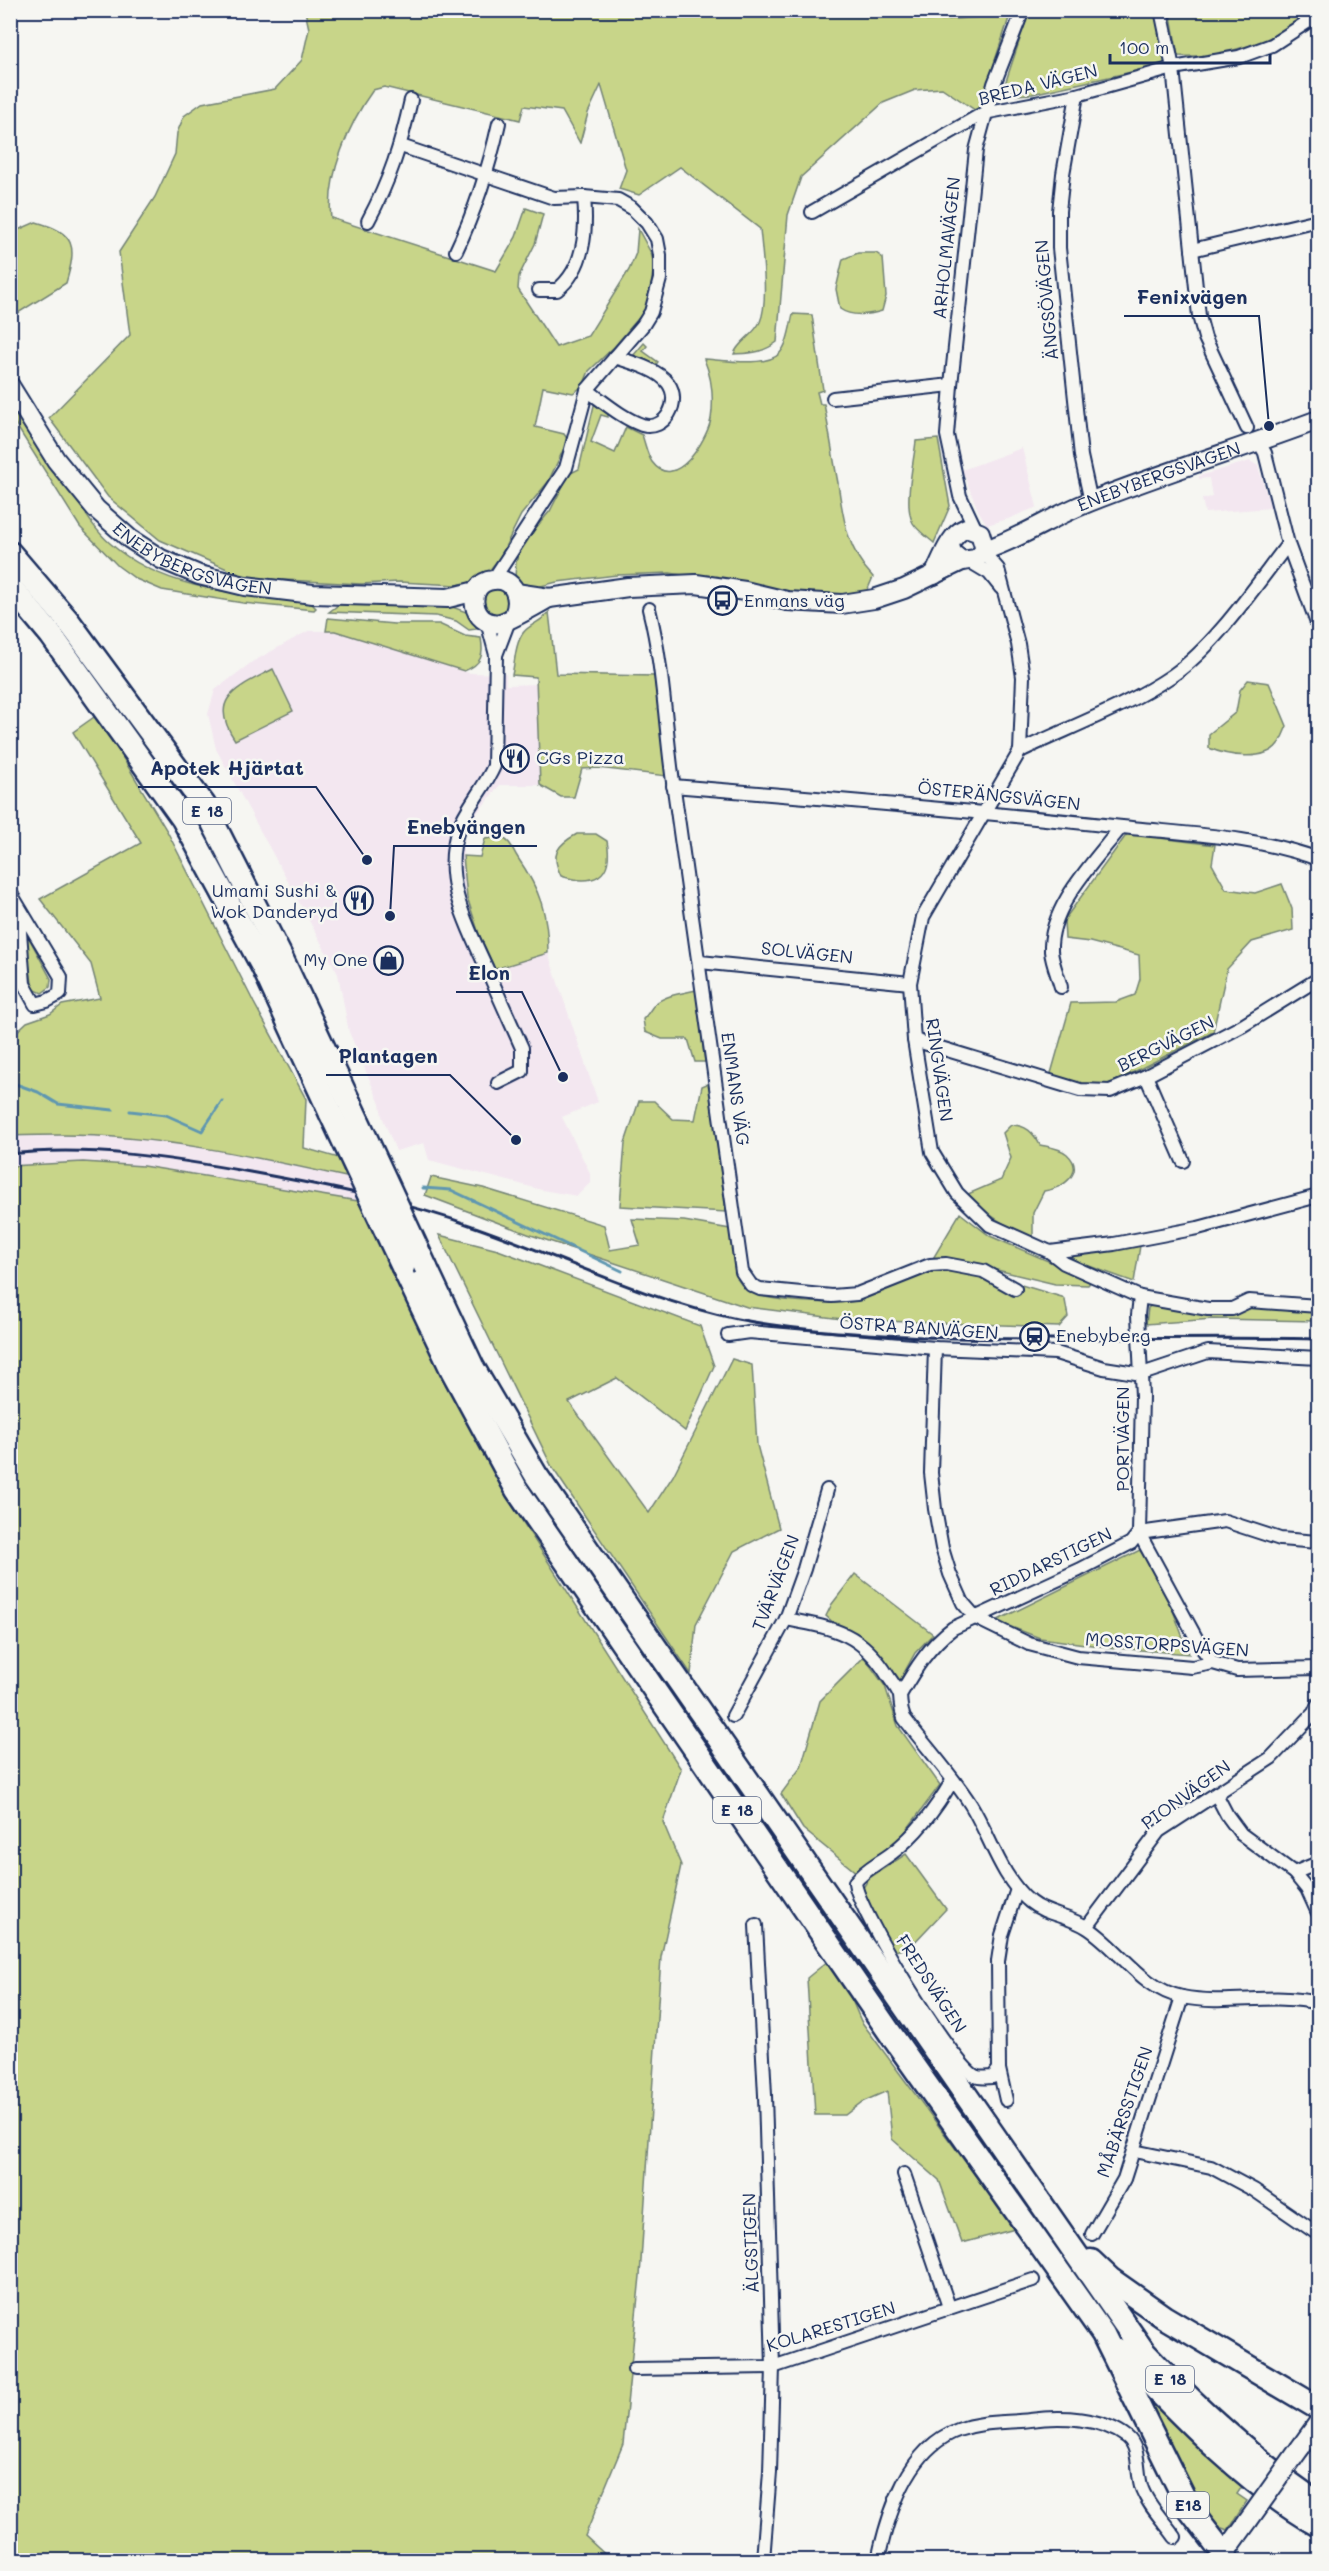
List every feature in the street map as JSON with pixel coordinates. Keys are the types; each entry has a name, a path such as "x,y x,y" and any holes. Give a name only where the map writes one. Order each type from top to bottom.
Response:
{"highway":[{"name":"E 18","path":"10,553 69,622 204,805 281,957 340,1108 414,1268 452,1370 517,1491 890,2033 1103,2334 1172,2406 1214,2445 1285,2505 1318,2525"},
{"name":"E 18","path":"10,586 51,635 183,819 340,1108"},
{"name":"E 18","path":"414,1268 536,1475 1053,2224 1144,2352 1195,2406 1293,2486 1318,2503"},
{"name":"E 18","path":"1053,2224 1110,2280 1155,2311 1318,2408"},
{"name":"E18","path":"1103,2334 1190,2510 1223,2556"}],"main road":[{"name":"ENEBYBERGSVÄGEN","path":"10,386 56,460 96,509 130,539 161,559 199,574 245,586 313,594 448,598 479,607 501,623 549,598 628,587 696,584 745,591 787,601 842,604 874,599 904,590 934,575 971,545 1034,527 1091,502 1318,420"},
{"path":"479,607 486,582 506,585 517,607 512,617"},
{"name":"ENEBYBERGSVÄGEN","path":"506,585 549,598"},
{"path":"1223,2556 1318,2423"}],"street":[{"name":"ARHOLMAVÄGEN","path":"971,545 946,435 976,150 984,113 1023,10"},
{"path":"1161,10 1173,68 1199,316 1205,338 1247,428"},
{"name":"BREDA VÄGEN","path":"812,212 984,113 1077,95 1173,68 1239,57 1272,45 1318,15"},
{"name":"ÄNGSÖVÄGEN","path":"1077,95 1063,174 1059,211 1059,248 1081,456 1091,502"},
{"path":"368,221 387,185 401,146 411,100"},
{"path":"456,251 472,218 487,176 499,123"},
{"path":"401,146 554,198 584,197 618,200 632,208 647,223 657,239 660,279 651,312 587,390 566,468 511,554 506,585"},
{"path":"539,290 557,290 572,275 586,231 584,197"},
{"path":"1192,250 1318,220"},
{"path":"587,390 625,417 644,426 663,422 673,410 673,397 668,383 652,372 615,357"},
{"path":"833,398 951,385"},
{"path":"1259,442 1265,453 1288,544 1318,627"},
{"name":"ARHOLMAVÄGEN","path":"960,496 971,545"},
{"path":"1020,751 1140,694 1174,674 1200,651 1225,623 1288,544"},
{"name":"RINGVÄGEN","path":"971,545 1001,589 1018,644 1023,677 1020,751 923,917 910,983 914,1040 933,1152 957,1193 990,1226 1050,1252"},
{"path":"479,607 496,655 494,766 487,783 464,816 452,857 454,884 462,916 522,1048 522,1071 498,1083"},
{"name":"ENMANS VÄG","path":"649,609 658,642 673,786 700,962 742,1272 751,1286 760,1289 832,1296 857,1294 930,1265 946,1264 983,1271 1015,1289"},
{"path":"496,655 512,617"},
{"name":"ÖSTERÄNGSVÄGEN","path":"673,786 984,812 1266,843 1318,859"},
{"path":"1061,987 1051,952 1054,924 1066,899 1121,827"},
{"path":"10,892 60,976 60,994 35,1004 26,997 18,906"},
{"name":"SOLVÄGEN","path":"700,962 910,983"},
{"name":"BERGVÄGEN","path":"914,1040 1080,1090 1110,1091 1146,1076 1242,1026 1318,979"},
{"path":"1146,1076 1183,1161"},
{"path":"1050,1252 1114,1244 1198,1228 1318,1196"},
{"path":"1050,1252 1064,1263 1140,1298 1208,1309 1232,1309 1248,1301 1318,1306"},
{"name":"PORTVÄGEN","path":"1139,1533 1142,1374 1138,1315 1140,1298"},
{"name":"ÖSTRA BANVÄGEN","path":"728,1335 748,1332 935,1348 1056,1353 1104,1368 1142,1374 1208,1352 1318,1358"},
{"name":"MOSSTORPSVÄGEN","path":"935,1348 931,1469 935,1509 942,1548 950,1574 963,1604 976,1618 1029,1644 1078,1657 1192,1667 1213,1664 1237,1670 1318,1668"},
{"name":"TVÄRVÄGEN","path":"733,1716 786,1619 804,1569 827,1490"},
{"name":"RIDDARSTIGEN","path":"900,1695 936,1640 953,1628 1107,1556 1131,1543 1139,1533 1225,1521 1280,1539 1318,1542"},
{"path":"1139,1533 1201,1647 1213,1664"},
{"path":"786,1619 843,1633 864,1644 879,1661 900,1695 899,1704 904,1718 970,1804 1017,1889 1031,1903 1087,1927 1142,1977 1182,1997 1291,1999 1318,2003"},
{"name":"PIONVÄGEN","path":"1087,1927 1146,1845 1159,1831 1270,1758 1314,1713 1318,1704"},
{"name":"FREDSVÄGEN","path":"952,1781 939,1804 917,1831 892,1853 860,1875 855,1882 855,1890 894,1965 956,2054 973,2075 982,2078 993,2077 999,2068"},
{"path":"1216,1794 1227,1815 1241,1834 1294,1873 1307,1889 1318,1914"},
{"path":"1294,1873 1318,1863"},
{"path":"1006,2100 999,2068 998,1961 1002,1935 1017,1889"},
{"name":"ÄLGSTIGEN","path":"756,1924 765,2095 773,2367 764,2560"},
{"name":"MÅBÄRSSTIGEN","path":"1092,2234 1124,2179 1182,1997"},
{"path":"1134,2151 1211,2167 1254,2190 1318,2234"},
{"path":"904,2174 949,2307"},
{"name":"KOLARESTIGEN","path":"634,2369 773,2367 1033,2280"},
{"path":"878,2560 890,2518 915,2464 938,2441 957,2430 977,2425 1048,2418 1079,2419 1110,2428 1129,2438 1135,2448 1142,2488 1154,2510 1175,2537"}],"shaded area":[{"path":"1022,448 1037,507 987,525 978,510 962,470"},
{"path":"1250,461 1258,466 1271,508 1205,513 1202,499 1212,497 1209,478 1199,479 1199,476"},
{"path":"308,631 335,631 469,673 506,674 506,685 538,684 540,785 500,785 469,823 462,843 467,897 479,934 495,969 548,953 598,1102 562,1117 590,1173 590,1183 577,1196 542,1190 429,1160 424,1143 396,1151 382,1116 380,1104 349,1032 338,974 216,749 208,714 215,690 252,662"},
{"path":"83,1135 145,1139 208,1148 346,1177 358,1201 143,1166 83,1162 11,1166 10,1137"}],"green space":[{"path":"1232,10 1312,11 1284,31 1249,46 1212,54 1178,56 1171,16"},
{"path":"305,11 933,11 927,21 1010,15 978,112 942,88 915,90 883,103 801,177 788,215 777,342 751,353 734,354 757,327 763,313 764,276 760,229 680,167 639,195 619,189 626,170 601,85 588,113 580,143 562,111 524,106 520,120 384,87 373,90 356,118 341,151 332,185 331,218 496,271 516,237 526,208 543,214 535,244 519,276 518,289 556,347 588,336 629,270 636,253 638,229 651,253 654,264 648,307 614,347 589,371 583,386 573,393 543,387 535,427 564,434 568,440 548,482 521,515 500,557 481,581 457,585 399,582 361,584 248,578 160,540 108,497 49,418 130,335 119,252 155,197 175,154 177,133 184,116 202,103 275,89 302,60 309,29"},
{"path":"1157,11 1167,57 1163,65 1032,94 1015,95 1005,84 1028,15"},
{"path":"36,222 49,226 66,236 72,250 70,270 66,283 18,313 11,312 11,233"},
{"path":"858,253 876,253 883,258 886,296 882,311 860,314 844,312 840,309 836,289 843,259"},
{"path":"793,314 812,315 823,390 817,392 820,404 824,404 848,533 857,556 873,577 867,591 835,596 804,594 670,573 617,575 557,582 525,590 515,577 516,562 523,543 550,511 569,474 579,469 595,401 608,410 608,417 601,415 591,442 615,453 626,427 642,435 650,459 661,470 670,471 680,468 697,450 711,419 712,389 704,359 755,362 773,358 785,346"},
{"path":"644,343 647,346 643,351 658,362 653,368 632,357"},
{"path":"10,402 94,525 111,544 132,560 155,572 205,588 310,602 316,608 314,610 243,603 162,590 136,579 118,566 80,527 11,417"},
{"path":"938,439 950,506 934,543 913,523 910,515 909,495 916,441"},
{"path":"496,587 506,591 510,601 506,611 496,615 486,611 482,601 486,591"},
{"path":"341,603 447,605 469,613 477,629 469,630 456,621 436,616 329,612"},
{"path":"549,612 556,674 654,676 667,776 598,768 582,769 574,797 561,797 540,785 536,677 512,675 520,637"},
{"path":"328,618 394,624 439,624 465,636 481,638 482,654 475,665 464,671 335,631 326,631"},
{"path":"273,669 293,711 235,740 224,713 226,703 239,688"},
{"path":"1248,680 1269,683 1287,726 1281,740 1272,750 1255,755 1235,755 1209,748 1209,734 1236,712 1240,690"},
{"path":"97,715 167,831 254,1003 306,1099 304,1148 339,1158 346,1177 240,1154 169,1143 97,1136 11,1136 11,1037 27,1022 50,1014 62,1005 100,998 91,964 40,899 141,843 73,732"},
{"path":"577,834 596,834 607,841 607,863 599,876 583,880 561,876 556,862 557,851 560,846"},
{"path":"1127,834 1215,845 1212,864 1226,889 1255,893 1282,884 1292,909 1293,930 1252,942 1227,969 1213,1032 1100,1087 1050,1077 1071,1003 1116,1002 1135,995 1140,979 1139,955 1090,942 1065,939 1064,920"},
{"path":"501,837 511,846 537,892 544,914 548,953 495,969 479,934 467,897 463,856 480,857 485,839"},
{"path":"29,938 51,979 50,987 42,993 33,989 26,944 26,939"},
{"path":"696,990 705,1062 695,1062 688,1039 662,1039 645,1032 643,1019 653,1006 664,998"},
{"path":"709,1083 726,1212 620,1206 625,1143 639,1101 654,1101 673,1119 695,1120 702,1086"},
{"path":"1011,1125 1021,1126 1028,1130 1040,1145 1067,1154 1074,1167 1073,1173 1065,1183 1044,1191 1033,1213 1033,1237 997,1220 968,1194 1001,1180 1011,1158 1003,1133"},
{"path":"83,1162 143,1166 358,1201 503,1491 681,1769 663,1822 681,1865 661,1957 640,2276 623,2444 585,2536 611,2560 11,2560 10,1166"},
{"path":"431,1177 483,1188 604,1225 610,1250 640,1245 632,1219 684,1221 730,1229 738,1280 747,1290 765,1297 810,1302 854,1301 864,1299 918,1275 950,1270 982,1275 1062,1297 1065,1300 1068,1317 1059,1327 850,1320 747,1307 528,1234 425,1195"},
{"path":"960,1213 990,1236 1092,1280 1088,1285 1055,1284 968,1263 932,1260"},
{"path":"439,1235 498,1250 700,1326 714,1366 685,1431 617,1378 569,1402 649,1513 673,1476 732,1359 752,1365 757,1445 779,1528 734,1551 696,1624 691,1674 552,1467"},
{"path":"1140,1246 1134,1282 1075,1261 1068,1253"},
{"path":"1171,1301 1318,1311 1318,1321 1213,1319 1146,1324 1148,1308 1155,1303"},
{"path":"1140,1550 1164,1586 1189,1654 1115,1648 1040,1638 996,1621"},
{"path":"855,1574 933,1634 915,1653 899,1682 826,1616 832,1604"},
{"path":"864,1657 885,1686 898,1726 940,1785 897,1843 857,1873 803,1829 781,1794 801,1767 820,1701"},
{"path":"906,1854 946,1909 909,1948 889,1952 861,1891 869,1878"},
{"path":"829,1960 845,1984 861,2021 1015,2229 962,2243 939,2180 892,2139 887,2091 862,2102 845,2115 815,2115 807,1978"},
{"path":"1148,2397 1243,2485 1237,2494 1247,2501 1228,2530 1213,2525 1197,2501 1151,2412"}],"waterway":[{"path":"10,1082 38,1092 58,1104 113,1110"},
{"path":"130,1111 166,1115 202,1131 222,1101"},
{"path":"423,1188 451,1190 622,1271"}],"railway":[{"path":"10,1154 70,1151 131,1154 250,1172 365,1195 450,1218 670,1301 737,1319 783,1326 923,1337 1318,1339"}],"place":[{"name":"Fenixvägen","path":"1269,426"},
{"name":"Enmans väg","path":"723,601"},
{"name":"CGs Pizza","path":"515,758"},
{"name":"Apotek Hjärtat","path":"367,860"},
{"name":"Umami Sushi & Wok Danderyd","path":"359,901"},
{"name":"Enebyängen","path":"390,916"},
{"name":"My One","path":"389,960"},
{"name":"Elon","path":"563,1077"},
{"name":"Plantagen","path":"516,1140"},
{"name":"Enebyberg","path":"1035,1336"}]}
